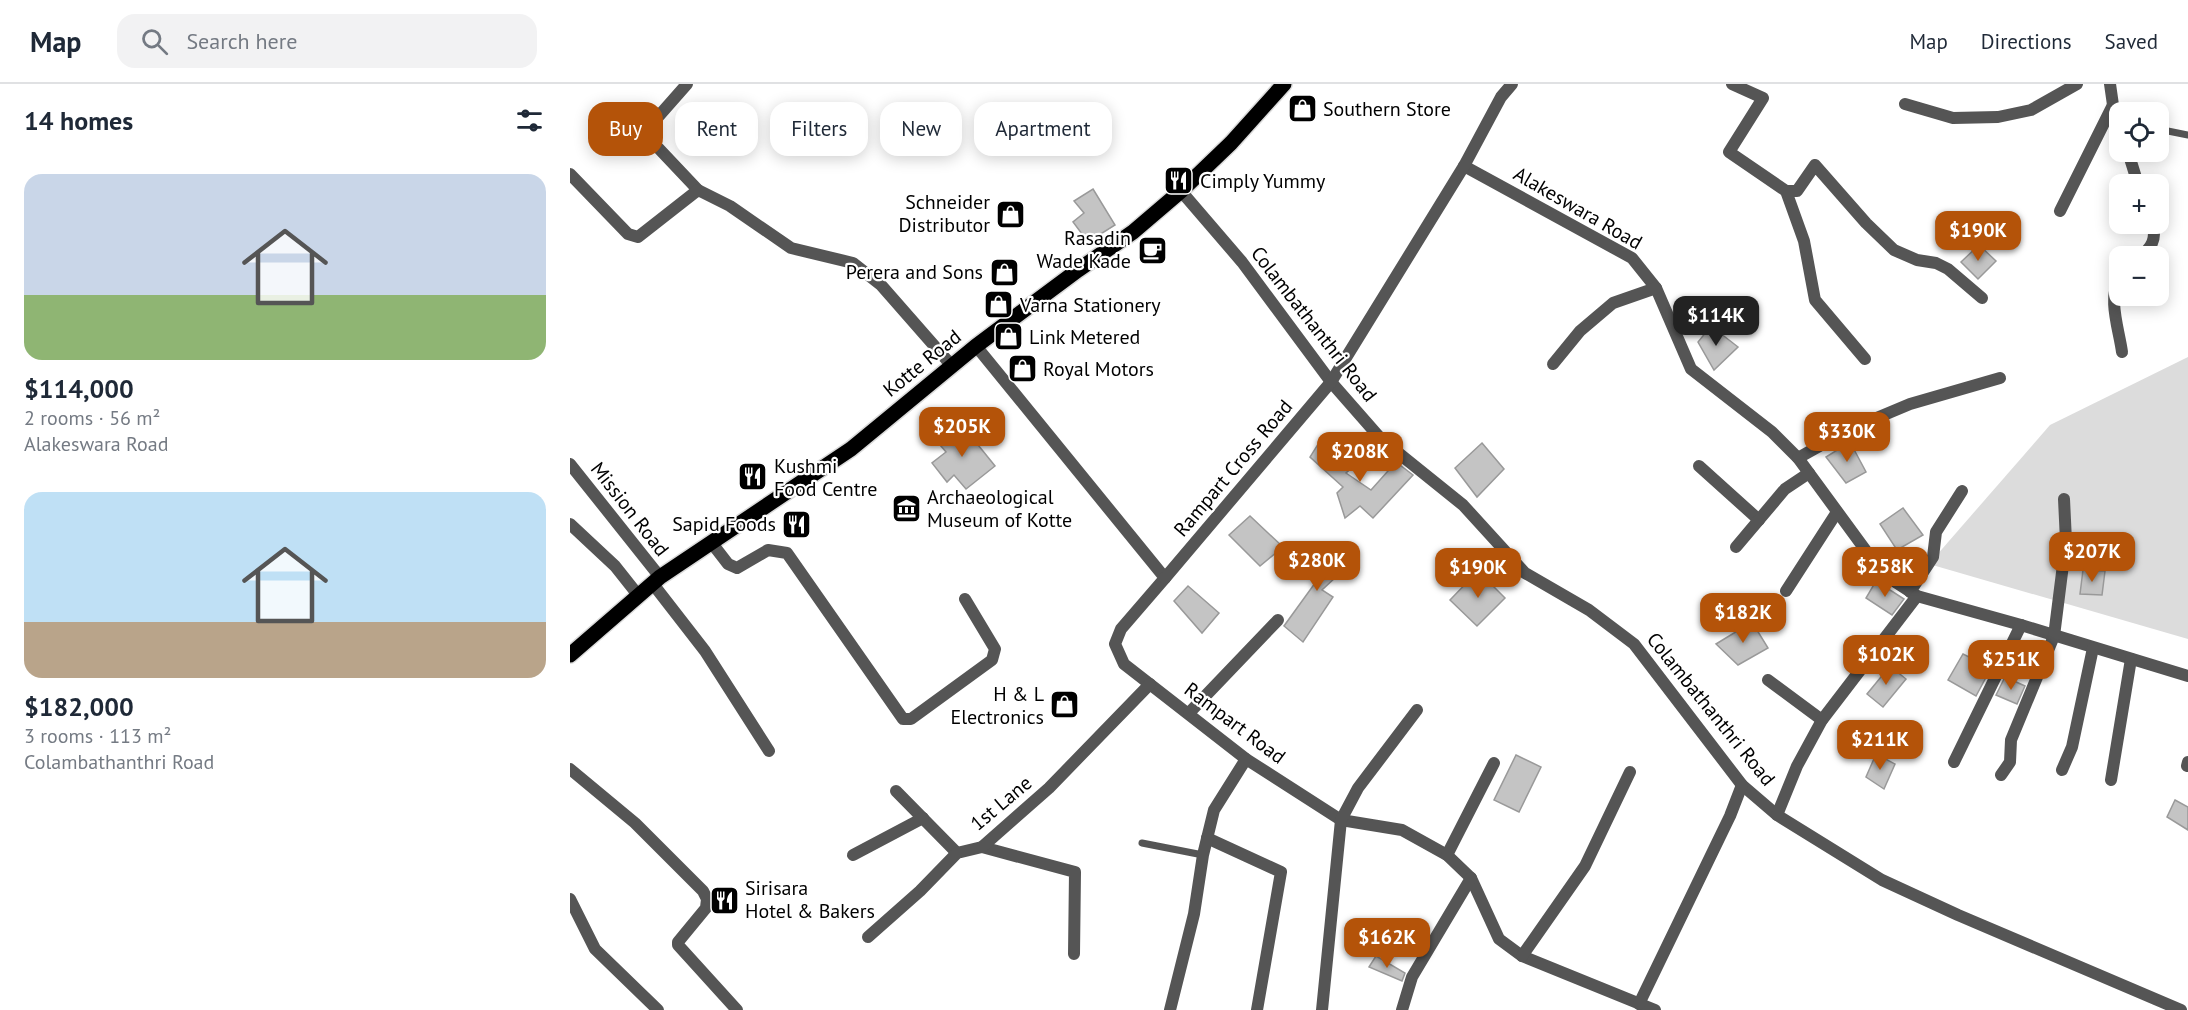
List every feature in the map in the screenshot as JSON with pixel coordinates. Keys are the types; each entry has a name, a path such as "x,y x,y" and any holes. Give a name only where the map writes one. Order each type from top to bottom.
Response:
{"main road":[{"name":"Kotte Road","path":"570,655 656,581 851,449 976,345 1133,232 1232,143 1284,84"}],"street":[{"path":"687,84 650,126 646,135 699,190 730,206 791,248 853,263 881,285 952,366"},
{"path":"1331,382 1512,84"},
{"path":"1732,84 1763,98 1730,152 1786,191 1804,241 1815,300 1865,359"},
{"path":"1905,104 1953,118 1998,117 2031,110 2077,84"},
{"path":"2110,84 2113,102"},
{"path":"2060,211 2109,113"},
{"path":"1786,191 1797,190 1815,165 1866,223 1894,250 1948,269 1982,298"},
{"name":"Alakeswara Road","path":"1464,166 1632,258 1656,288 1691,369 1772,432 1798,458 1883,574 1914,594 2188,676"},
{"path":"570,174 628,234 638,237 699,190"},
{"name":"Colambathanthri Road","path":"1181,191 1242,262 1331,382 1381,439 1463,505 1525,573 1588,610 1634,644 1742,785 1777,815 1882,880 2175,1009"},
{"path":"1553,364 1580,331 1613,303 1656,288"},
{"path":"2115,306 2122,352"},
{"path":"976,345 1165,579"},
{"path":"1798,458 1848,430 1910,404 2000,378"},
{"name":"Rampart Cross Road","path":"1165,579 1331,382"},
{"name":"Mission Road","path":"570,464 705,651 769,751"},
{"path":"1699,466 1759,520"},
{"path":"1736,547 1785,489 1809,472"},
{"path":"1777,815 1797,766 1822,720 1914,594 1933,557 1936,532 1962,491"},
{"path":"2001,775 2010,762 2011,740 2054,636 2066,541 2064,499"},
{"path":"1786,591 1837,513"},
{"path":"570,524 615,566 638,595"},
{"path":"711,542 728,564 737,568 768,550 787,553 903,718 911,719 992,660 995,649 965,599"},
{"name":"Rampart Road","path":"1165,579 1121,629 1115,644 1124,664 1246,759 1341,820 1402,830 1447,855 1470,878 1499,939 1522,956 1655,1010"},
{"path":"1189,713 1278,620"},
{"path":"1954,762 2021,625"},
{"path":"2062,770 2072,747 2093,648"},
{"path":"2111,780 2131,659"},
{"path":"1768,680 1822,720"},
{"name":"1st Lane","path":"957,853 982,847 1050,788 1150,684"},
{"path":"1322,1010 1341,820 1358,788 1418,710"},
{"path":"1170,1010 1194,914 1203,855 1214,810 1246,759"},
{"path":"1447,855 1494,763"},
{"path":"570,769 635,824 703,891 707,899 706,908 678,942 678,945 736,1010"},
{"path":"1522,956 1585,866 1630,772"},
{"path":"1639,1004 1730,816 1742,785"},
{"path":"868,937 920,891 957,853 896,791"},
{"path":"853,855 923,818"},
{"path":"1207,838 1281,872 1257,1010"},
{"path":"982,847 1075,872 1074,954"},
{"path":"1402,1010 1412,977 1470,878"},
{"path":"570,899 595,949 658,1010"}],"lane":[{"path":"2169,131 2188,135"},
{"path":"1142,843 1203,855"}],"shaded area":[{"path":"2188,357 2188,639 1929,564 2050,425"}],"building":[{"path":"1093,189 1115,225 1088,242 1073,222 1084,213 1074,201"},
{"path":"1979,245 1996,261 1978,279 1961,262"},
{"path":"1711,326 1738,347 1714,370 1698,342"},
{"path":"950,427 958,436 966,430 995,466 966,489 954,475 947,482 932,463 946,452 935,439"},
{"path":"1320,441 1354,466 1346,473 1371,490 1396,462 1413,475 1373,518 1360,506 1345,518 1337,493 1343,487 1310,457"},
{"path":"1850,442 1866,472 1846,483 1826,457"},
{"path":"1482,443 1504,469 1477,497 1455,468"},
{"path":"1903,508 1923,535 1897,550 1880,524"},
{"path":"1250,516 1283,547 1260,566 1229,535"},
{"path":"1332,543 1349,565 1322,590 1333,597 1303,642 1284,626 1318,579 1307,567"},
{"path":"2083,570 2105,571 2102,595 2080,594"},
{"path":"1478,571 1505,598 1477,626 1450,600"},
{"path":"1876,581 1904,599 1892,615 1866,598"},
{"path":"1188,586 1219,613 1202,633 1174,601"},
{"path":"1752,622 1768,648 1738,665 1716,644"},
{"path":"1963,654 1991,668 1976,696 1948,680"},
{"path":"1890,666 1906,679 1883,707 1867,694"},
{"path":"2005,677 2025,686 2017,704 1996,695"},
{"path":"1876,754 1895,764 1884,789 1866,777"},
{"path":"1516,755 1541,767 1519,812 1494,800"},
{"path":"2175,800 2188,807 2188,830 2167,817"},
{"path":"1376,956 1405,973 1402,981 1369,967"}],"place":[{"name":"Southern Store","path":"1302,109"},
{"name":"Cimply Yummy","path":"1179,181"},
{"name":"Schneider Distributor","path":"1011,214"},
{"name":"Rasadin Wade Kade","path":"1152,250"},
{"name":"Perera and Sons","path":"1004,272"},
{"name":"Varna Stationery","path":"999,305"},
{"name":"Link Metered","path":"1008,337"},
{"name":"Royal Motors","path":"1022,369"},
{"name":"Kushmi Food Centre","path":"753,477"},
{"name":"Archaeological Museum of Kotte","path":"906,509"},
{"name":"Sapid Foods","path":"797,524"},
{"name":"H & L Electronics","path":"1065,705"},
{"name":"Sirisara Hotel & Bakers","path":"724,900"}]}
